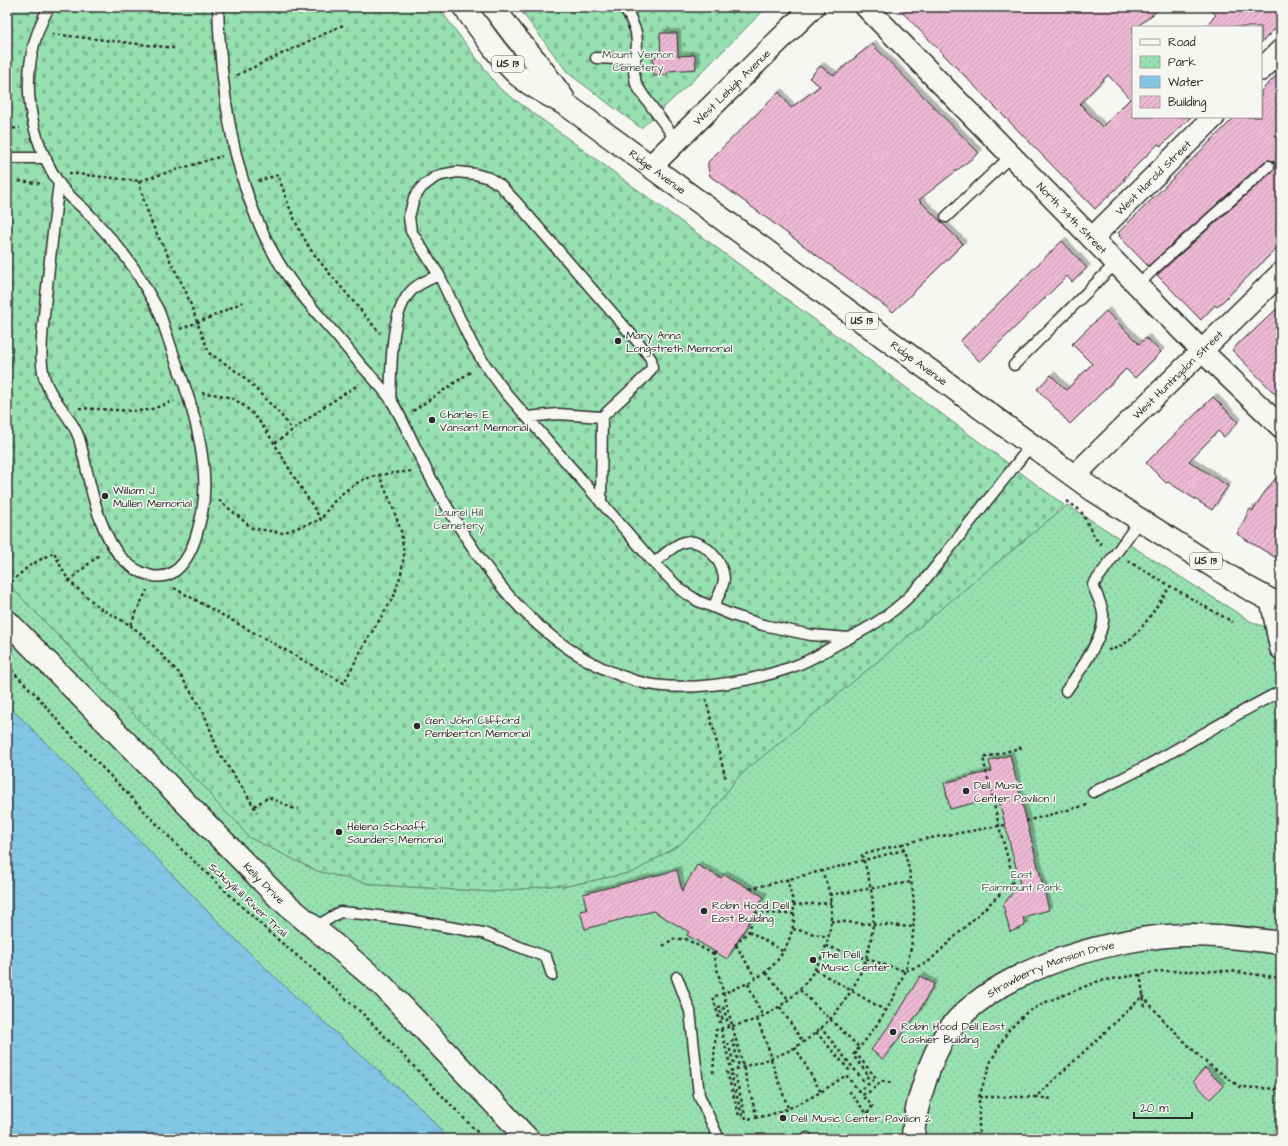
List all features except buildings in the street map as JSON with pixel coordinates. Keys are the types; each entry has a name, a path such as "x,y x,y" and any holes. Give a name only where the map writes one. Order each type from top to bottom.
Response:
{"main road":[{"name":"Ridge Avenue","path":"464,7 496,49 517,74 526,81 568,106 1093,490 1277,604"},
{"name":"Ridge Avenue","path":"493,7 535,60 568,106"},
{"name":"West Lehigh Avenue","path":"651,166 813,7"},
{"path":"1277,604 1281,648"},
{"name":"Kelly Drive","path":"7,621 279,898 382,985 528,1139"},
{"name":"Strawberry Mansion Drive","path":"913,1139 920,1097 935,1053 943,1039 952,1026 965,1012 985,996 1008,982 1054,961 1104,946 1147,938 1204,935 1281,943"}],"street":[{"name":"North 34th Street","path":"866,7 1116,264 1202,351 1281,427"},
{"path":"1262,69 1281,50"},
{"name":"West Harold Street","path":"1092,238 1213,118"},
{"name":"West Huntingdon Street","path":"1074,476 1281,273"}],"lane":[{"path":"49,7 37,32 31,60 29,92 30,108 34,127 46,158 59,183 103,230 134,268 159,311 197,425 201,450 204,489 202,511 192,546 183,564 173,573 158,577 139,571 128,564 118,554 102,524 93,497 78,435 49,389 43,373 42,357 44,322 59,183"},
{"path":"218,7 220,46 228,114 236,152 256,217 262,232 279,264 297,289 390,399 426,469 457,523 491,573 512,598 553,638 593,663 638,682 662,686 703,686 748,680 788,669 815,657 849,638 898,607 930,574 1031,445"},
{"path":"623,7 630,17 636,32 634,72 636,84 642,95 677,141"},
{"path":"596,58 618,59 636,56"},
{"path":"946,217 1011,156"},
{"path":"7,158 46,158"},
{"path":"1138,285 1156,267 1269,166"},
{"path":"601,503 602,417 646,376 652,368 651,359 644,349 505,190 494,181 470,173 457,172 434,178 422,187 414,198 409,217 409,224 411,231 439,275 472,344 506,393 601,503 654,563 681,590 698,601 749,621 780,630 811,635 849,638"},
{"path":"1014,365 1116,264"},
{"path":"390,399 393,349 398,313 412,290 439,275"},
{"path":"527,417 558,414 602,417"},
{"path":"1066,691 1081,669 1102,630 1103,614 1093,585 1140,520"},
{"path":"654,563 676,545 684,542 691,542 704,547 711,552 720,564 724,579 713,607"},
{"path":"1093,792 1138,771 1281,691"},
{"path":"314,928 340,912 409,920 483,933 546,958 552,975"},
{"path":"677,977 690,1011 699,1095 719,1139"}],"path":[{"path":"234,76 345,24"},
{"path":"37,32 174,48"},
{"path":"53,171 139,181 236,152"},
{"path":"259,181 278,175 288,204 310,249 393,349"},
{"path":"19,181 48,184 59,183"},
{"path":"139,181 152,224 186,292 210,353 245,378 281,415 292,430"},
{"path":"166,334 198,323 245,301"},
{"path":"401,419 484,363"},
{"path":"275,443 324,407 371,376"},
{"path":"75,408 136,411 149,410 188,395 199,393 214,394 234,400 250,412 275,443 287,466 321,520"},
{"path":"204,489 227,506 252,528 282,533 321,520 326,510 348,489 359,482 379,475 426,469"},
{"path":"130,625 158,577 167,584 344,683 364,645 394,596 401,574 404,555 401,531 379,475"},
{"path":"1067,501 1080,511 1098,543 1208,609 1233,622"},
{"path":"69,581 112,543"},
{"path":"11,582 29,566 54,552 69,581 100,609 130,625 143,635 179,674 204,713 219,753 257,812"},
{"path":"1091,650 1113,650 1134,636 1170,586"},
{"name":"Schuylkill River Trail","path":"7,666 38,697 64,728 180,848 270,933 364,1014 484,1139"},
{"path":"703,686 726,780"},
{"path":"826,946 905,971 927,963 1014,881 983,758 1023,747"},
{"path":"254,806 269,797 292,808 299,809"},
{"path":"1026,821 1088,804"},
{"path":"854,1068 821,1092 788,1108 757,1118 746,1119 734,1074 731,1075 742,1115 738,1116 727,1072 771,1058 803,1042 830,1020 852,991 866,959 873,924 871,889 862,856 919,840 1005,825"},
{"path":"821,1028 863,1080 869,1076 853,1055 873,1030 896,993 905,971 914,927 911,882 902,844"},
{"path":"750,889 904,850"},
{"path":"715,1046 716,1030 758,1019 780,1007 800,990 816,970 826,946 831,921 830,895 822,871"},
{"path":"728,1027 723,1006 719,1007 723,1021 720,1022 713,997 748,984 766,973 784,952 793,929 794,914 787,879"},
{"path":"830,895 911,882"},
{"path":"793,905 831,903"},
{"path":"756,979 736,945 749,931 755,912 794,914"},
{"path":"831,921 914,927"},
{"path":"793,929 828,937"},
{"path":"749,931 784,952"},
{"path":"663,946 673,939 686,939 713,954 757,1118"},
{"path":"713,954 717,952"},
{"path":"816,970 886,1011"},
{"path":"979,1139 979,1097 991,1061 1008,1031 1026,1013 1046,1002 1099,981 1164,971 1230,972 1281,978"},
{"path":"766,973 790,1000"},
{"path":"1140,974 1145,1008"},
{"path":"748,984 763,1016"},
{"path":"800,990 859,1047"},
{"path":"1143,996 1164,1021 1203,1060 1240,1086 1281,1089"},
{"path":"1036,1097 1143,996"},
{"path":"780,1007 803,1042"},
{"path":"758,1019 788,1108"},
{"path":"721,1029 730,1065 734,1064 728,1043 733,1041 740,1068"},
{"path":"816,1032 850,1071"},
{"path":"794,1047 821,1092"},
{"path":"846,1075 859,1091 876,1078 855,1052"},
{"path":"849,1091 867,1114 872,1106 862,1095 869,1092 882,1081 894,1083"},
{"path":"979,1097 1036,1097 1052,1099"}],"green space":[{"name":"Laurel Hill Cemetery","path":"7,7 438,7 499,88 1064,505 1056,512 1056,514 738,777 705,822 679,845 634,872 563,887 560,885 493,892 375,885 317,871 248,837 65,642 7,588"},
{"name":"Mount Vernon Cemetery","path":"518,7 767,7 700,74 641,128 568,73"},
{"name":"East Fairmount Park","path":"1067,505 1250,621 1281,634 1281,1139 448,1139 422,1109 299,1000 228,932 7,705 7,583 209,791 215,801 236,821 248,837 317,871 375,885 493,892 560,885 563,887 634,872 679,845 705,822 738,777"}],"water":[{"path":"7,705 228,932 299,1000 422,1109 448,1139 7,1139"}],"place":[{"name":"Mary Anna Longstreth Memorial","path":"618,341"},
{"name":"Charles E. Vansant Memorial","path":"432,420"},
{"name":"William J. Mullen Memorial","path":"105,496"},
{"name":"Gen. John Clifford Pemberton Memorial","path":"417,726"},
{"name":"Dell Music Center Pavilion 1","path":"966,791"},
{"name":"Helena Schaaff Saunders Memorial","path":"339,832"},
{"name":"Robin Hood Dell East Building","path":"704,911"},
{"name":"The Dell Music Center","path":"813,960"},
{"name":"Robin Hood Dell East Cashier Building","path":"893,1032"},
{"name":"Dell Music Center Pavilion 2","path":"783,1118"}]}
